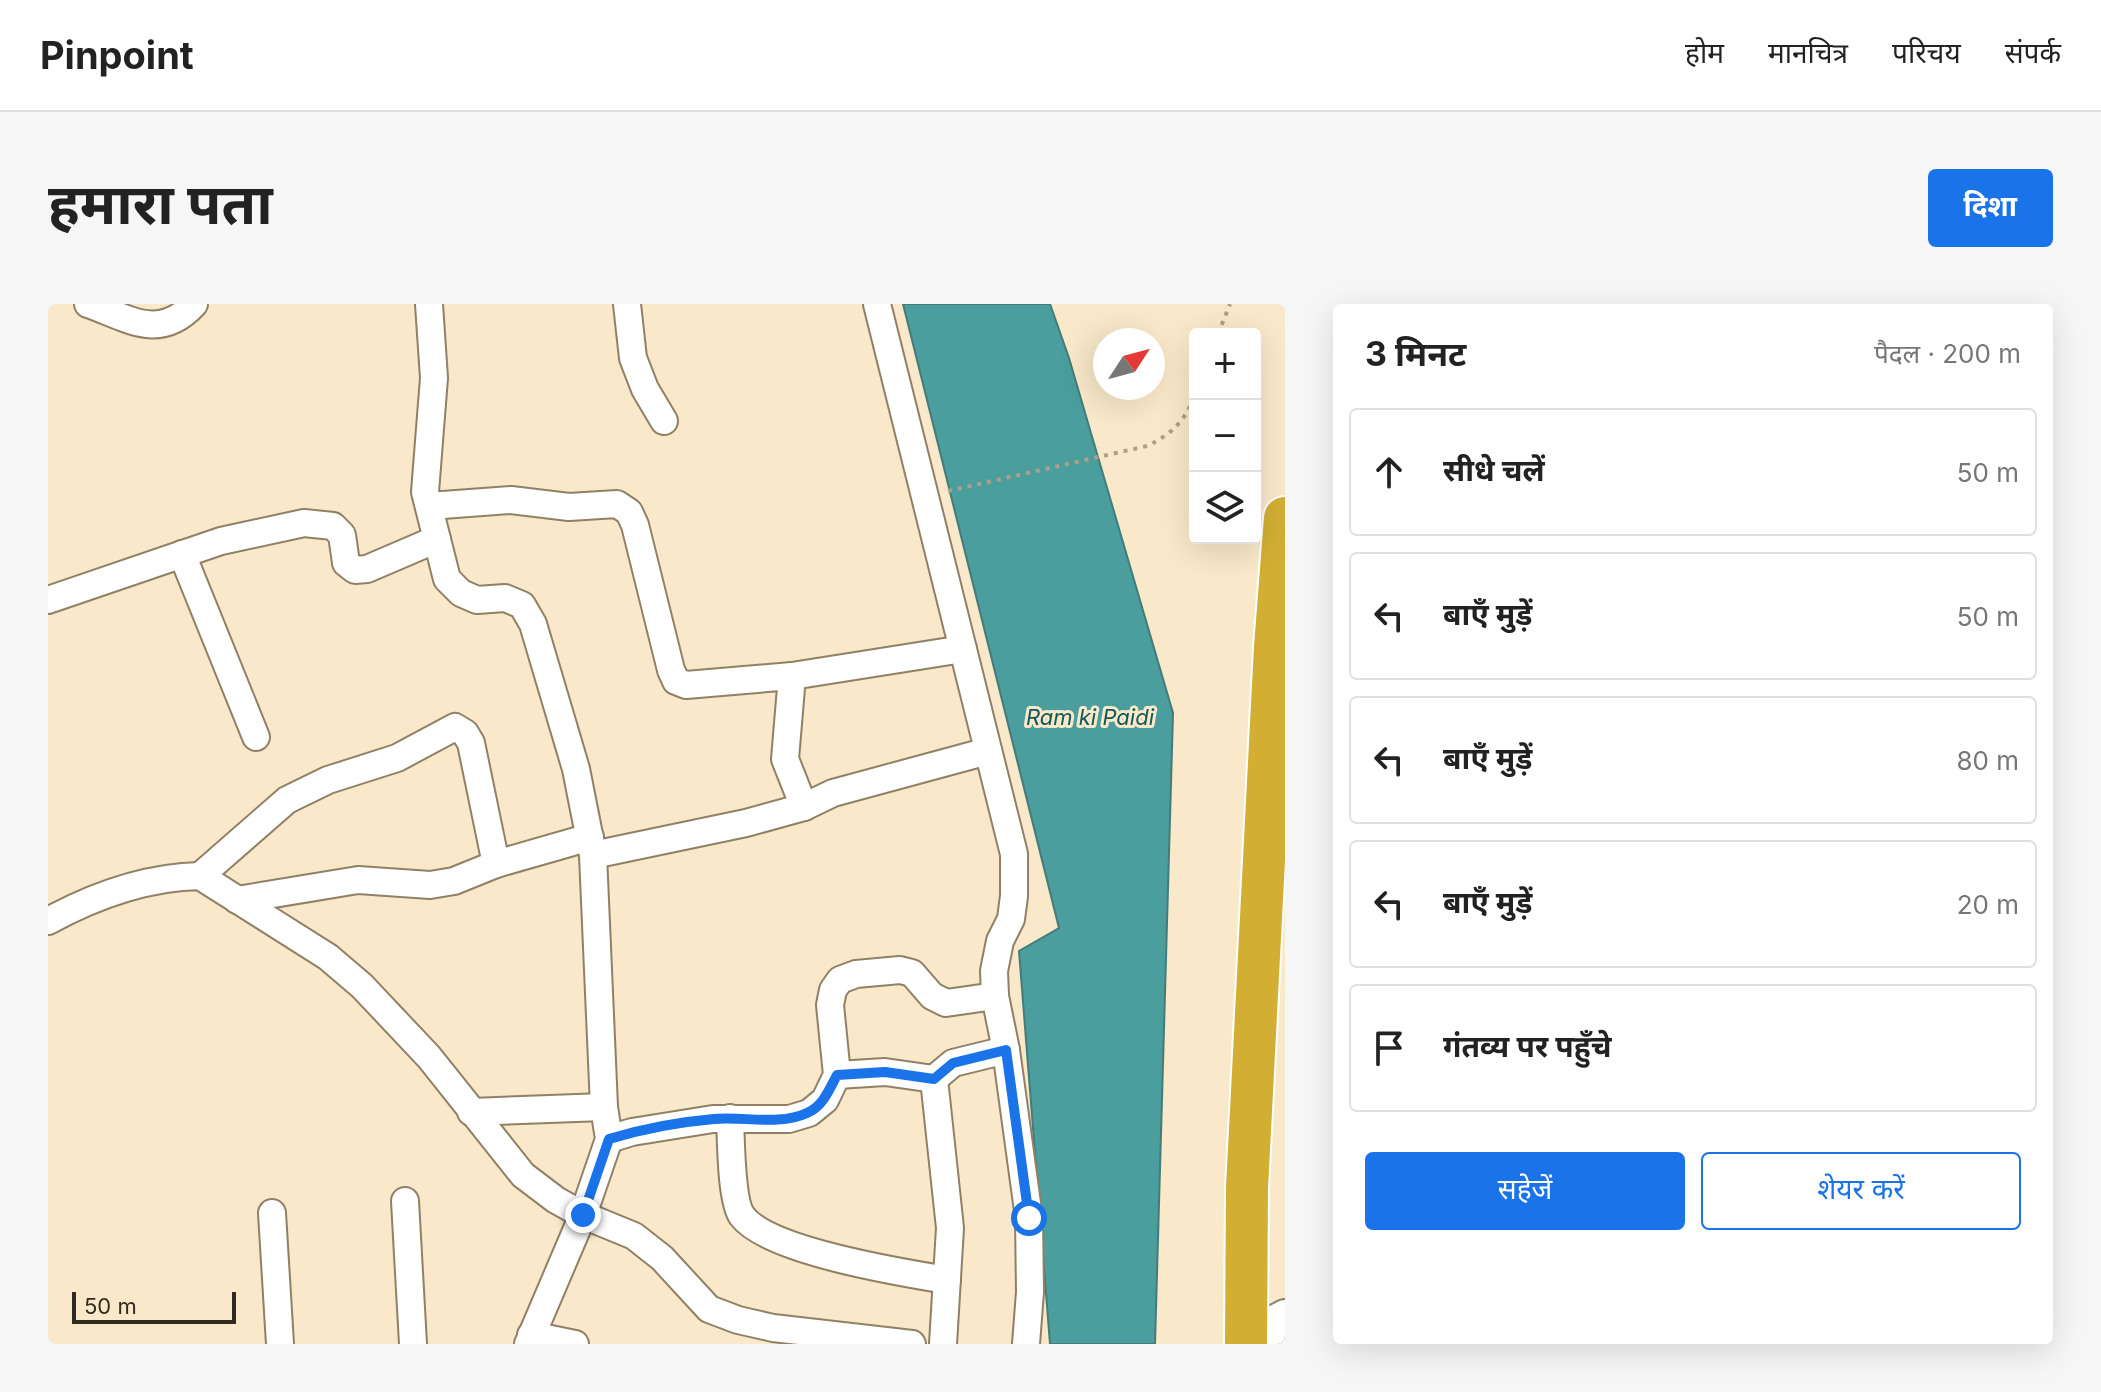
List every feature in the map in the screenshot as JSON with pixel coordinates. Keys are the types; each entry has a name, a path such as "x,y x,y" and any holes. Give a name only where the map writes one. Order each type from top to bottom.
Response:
{"highway":[{"path":"1265,1342 1247,1188 1285,518"}],"street":[{"path":"88,304 134,322 154,325 171,323 194,304"},
{"path":"429,304 434,378 425,492 447,579 461,593 477,600 505,598 522,605 533,624 576,769 592,846 604,1107 609,1139 583,1215 530,1339 575,1344"},
{"path":"627,304 633,358 645,389 664,421"},
{"path":"877,304 1014,854 1011,919 1000,941 994,971 995,996 1006,1050 1029,1218 1030,1292 1026,1344"},
{"path":"429,506 511,500 569,507 617,504 629,512 676,681 686,685 792,676 963,649"},
{"path":"48,600 235,538 304,523 322,522 333,526 342,535 346,563 355,570 367,569 437,539"},
{"path":"182,554 256,737"},
{"path":"792,676 785,759 804,807"},
{"path":"200,876 287,800 328,780 397,758 455,727 465,733 471,743 496,864"},
{"path":"237,900 358,880 430,885 454,881 496,864 746,823 804,807 833,793 988,751"},
{"path":"48,921 109,894 176,876 200,876 328,957 362,986 429,1057 523,1175 556,1200 583,1215 634,1236 662,1258 709,1309 773,1328 912,1344"},
{"path":"609,1139 632,1132 730,1118 789,1119 809,1113 825,1100 837,1075 830,1005 833,990 840,980 856,974 900,970 912,973 932,996 946,1003 995,996"},
{"path":"837,1075 885,1072 934,1079 953,1063 1006,1050"},
{"path":"934,1079 950,1228 943,1344"},
{"path":"471,1112 604,1107"},
{"path":"730,1118 736,1200 741,1215 753,1227 863,1267 947,1280"},
{"path":"405,1201 413,1344"},
{"path":"272,1213 280,1344"},
{"path":"1265,1342 1285,1316"}],"path":[{"path":"1220,328 1230,304"},
{"path":"944,492 1147,446 1168,436 1187,417 1193,400"}],"water":[{"name":"Ram ki Paidi","path":"903,304 1050,304 1069,358 1173,713 1155,1344 1050,1344 1019,951 1059,928"}],"route":[{"path":"583,1215 609,1139 632,1132 713,1119 789,1119 809,1113 825,1100 837,1075 885,1072 934,1079 942,1069 953,1063 1006,1050 1029,1218"}]}
